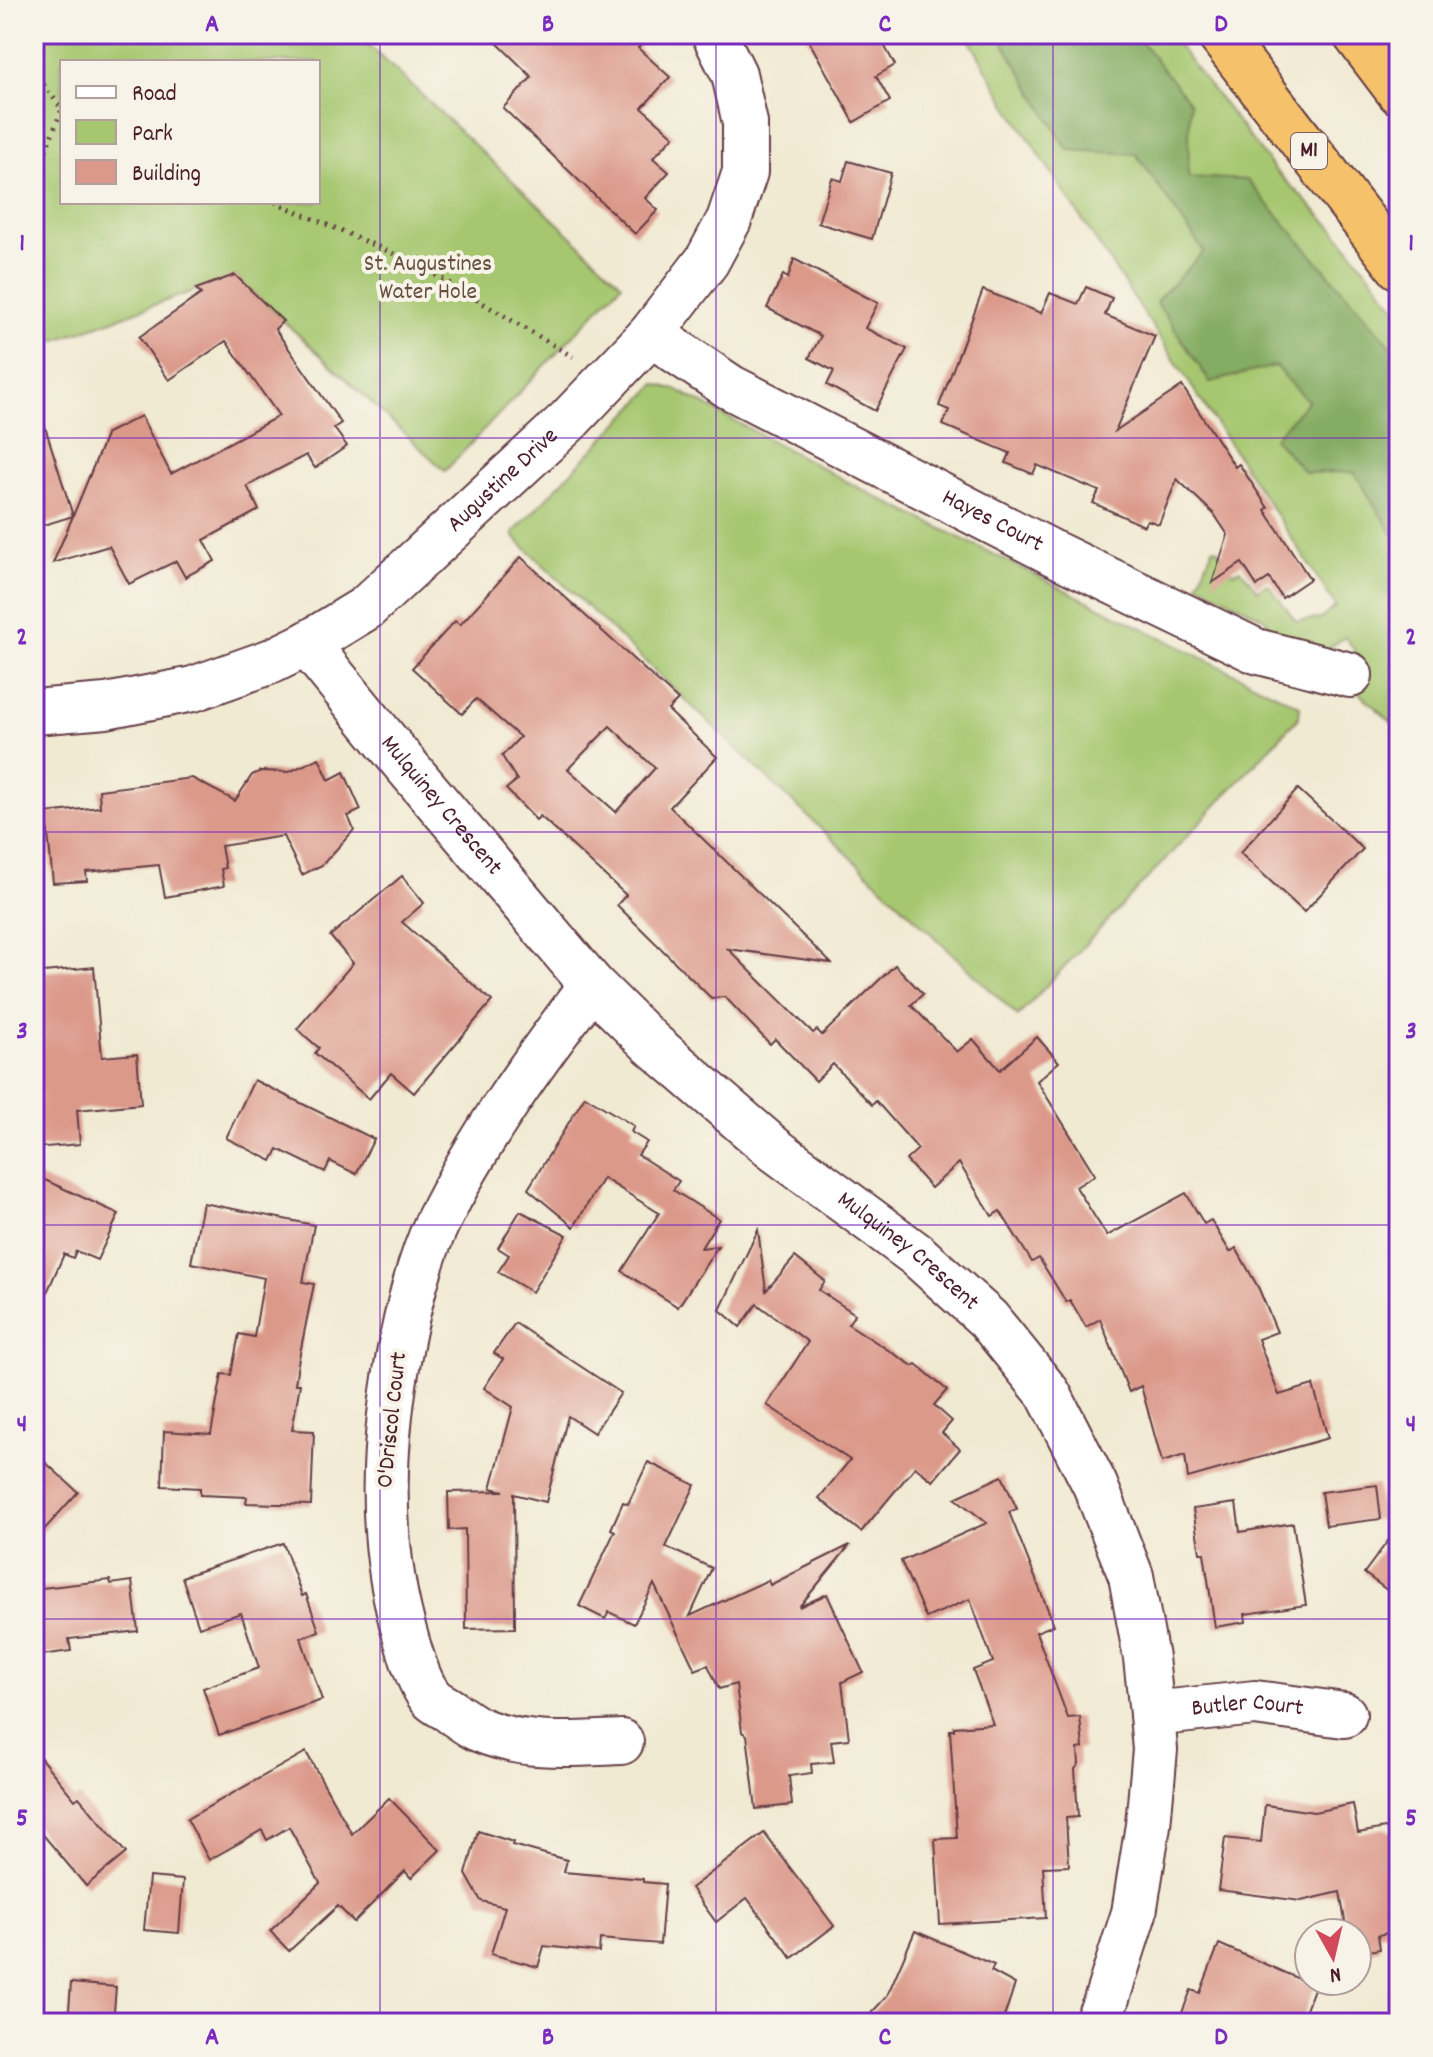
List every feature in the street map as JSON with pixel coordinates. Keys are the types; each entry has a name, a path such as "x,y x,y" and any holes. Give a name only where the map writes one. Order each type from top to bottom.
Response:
{"highway":[{"name":"M1","path":"1219,34 1399,267"},
{"path":"1355,34 1399,92"}],"street":[{"name":"Augustine Drive","path":"34,712 106,706 193,689 272,661 307,644 366,608 568,421 651,334 707,261 729,220 745,172 745,123 734,74 714,34"},
{"name":"Hayes Court","path":"651,334 730,387 1053,553 1256,651 1350,675"},
{"name":"Mulquiney Crescent","path":"307,644 443,811 592,985 651,1043 774,1149 917,1255 988,1319 1048,1393 1095,1485 1131,1576 1146,1658 1155,1750 1148,1825 1134,1913 1096,2023"},
{"name":"O'Driscol Court","path":"592,985 525,1073 482,1140 436,1226 411,1296 399,1354 388,1426 384,1503 388,1554 400,1618 413,1663 432,1699 477,1729 538,1745 621,1742"},
{"name":"Butler Court","path":"1152,1714 1255,1703 1344,1715"}],"path":[{"path":"34,72 60,106"},
{"path":"34,180 60,114"},
{"path":"280,204 417,264 566,352 604,383"}],"green space":[{"name":"St. Augustines Water Hole","path":"34,34 357,34 622,284 445,471 235,276 34,348"},
{"path":"966,34 1169,34 1276,171 1334,229 1399,311 1399,729 1356,690 1362,661 1345,637 1323,652 1286,652 1264,618 1198,584 1213,548 1217,549 1233,573 1241,569 1257,590 1268,584 1296,621 1321,619 1336,606 1009,108"},
{"path":"998,34 1135,34 1190,103 1188,177 1247,180 1399,355 1399,540 1354,472 1305,473 1274,438 1308,401 1275,366 1210,382 1156,301 1204,252 1136,154 1068,150"},
{"path":"656,384 677,390 859,488 1300,706 1299,717 1018,1016 514,537 514,532"}],"building":[{"path":"488,34 651,34 638,48 670,77 642,108 674,136 653,158 669,172 645,198 658,210 635,234 503,108 532,77"},
{"path":"805,34 878,34 895,65 876,76 890,101 854,122"},
{"path":"848,161 891,173 872,239 818,223 832,178 842,181"},
{"path":"794,259 878,303 865,328 907,349 875,411 827,385 834,371 809,358 821,336 767,308 783,275 788,278"},
{"path":"235,275 283,321 275,329 341,423 334,428 347,446 315,468 306,455 247,486 259,510 204,540 215,561 185,577 176,561 129,584 109,546 53,563 107,433 141,416 171,474 279,416 226,341 169,380 139,337 201,294 196,289"},
{"path":"1086,287 1112,298 1105,315 1155,336 1115,431 1182,386 1235,467 1239,464 1310,579 1282,598 1269,578 1257,586 1242,563 1212,583 1228,535 1214,514 1177,479 1159,524 1147,520 1144,526 1093,503 1099,491 1037,465 1033,474 1006,463 1010,453 943,425 949,410 939,406 983,290 1041,313 1050,293 1078,304"},
{"path":"41,414 73,516 34,528 34,415"},
{"path":"521,557 678,700 668,710 717,757 670,807 831,963 728,949 813,1033 817,1030 822,1035 895,965 923,994 911,1005 957,1052 973,1039 1000,1070 1037,1037 1059,1062 1037,1081 1095,1175 1076,1187 1107,1236 1186,1193 1204,1224 1211,1220 1230,1252 1236,1248 1259,1289 1277,1332 1258,1339 1279,1395 1313,1385 1328,1438 1188,1478 1185,1455 1162,1462 1141,1386 1129,1392 1100,1319 1086,1327 1070,1300 1066,1302 1039,1258 1032,1262 1000,1211 992,1216 959,1163 931,1188 906,1160 918,1149 876,1101 872,1105 833,1064 816,1081 775,1039 770,1044 725,997 711,998 617,905 626,895 540,816 536,820 506,789 517,780 502,756 520,737 476,699 462,714 412,668 455,621 460,625","holes":["610,726 655,768 616,812 568,769"]},
{"path":"319,758 329,780 344,772 361,810 348,816 354,830 322,865 302,875 283,836 221,846 224,886 165,897 159,865 86,872 87,881 53,883 46,813 100,807 99,790 192,778 235,801 252,775 261,771 289,772"},
{"path":"1298,789 1363,849 1304,912 1240,853"},
{"path":"402,876 424,903 402,922 492,1001 414,1093 391,1073 369,1099 315,1053 319,1048 297,1029 353,963 330,936"},
{"path":"94,967 102,1057 137,1054 141,1104 77,1110 80,1144 34,1148 34,973"},
{"path":"254,1080 374,1139 356,1174 330,1161 325,1172 278,1149 272,1161 226,1138"},
{"path":"585,1096 634,1126 631,1132 647,1142 638,1155 679,1181 673,1190 719,1219 701,1248 718,1246 678,1307 622,1271 659,1213 603,1178 574,1227 528,1189"},
{"path":"34,1175 119,1214 97,1260 76,1251 73,1258 64,1254 34,1322"},
{"path":"203,1203 314,1225 303,1282 314,1284 298,1363 295,1384 300,1384 292,1430 314,1431 311,1505 246,1503 247,1497 200,1495 200,1488 162,1486 164,1431 211,1434 222,1374 231,1375 239,1334 254,1337 264,1278 191,1263"},
{"path":"520,1211 567,1235 532,1292 498,1272 509,1255 498,1248"},
{"path":"758,1230 766,1291 795,1257 825,1281 819,1290 855,1314 848,1324 913,1366 916,1364 947,1390 934,1405 952,1421 942,1433 960,1449 933,1481 915,1467 861,1532 819,1498 850,1460 767,1405 808,1342 757,1304 740,1327 720,1310"},
{"path":"515,1323 621,1393 594,1433 568,1416 546,1502 514,1494 515,1628 466,1629 465,1529 449,1530 448,1492 504,1491 491,1488 513,1407 484,1388 503,1359 494,1353"},
{"path":"34,1452 78,1492 34,1541"},
{"path":"648,1462 695,1485 666,1547 712,1568 690,1616 768,1580 770,1585 850,1545 799,1607 827,1594 863,1672 842,1682 849,1739 831,1741 834,1762 811,1764 812,1773 789,1776 792,1805 756,1809 747,1735 742,1732 736,1684 719,1689 708,1665 695,1670 654,1584 634,1624 609,1612 605,1619 579,1606 615,1531 611,1529 623,1502 628,1504"},
{"path":"1002,1476 1017,1509 1009,1512 1054,1625 1036,1632 1068,1718 1080,1717 1083,1748 1078,1749 1079,1764 1075,1769 1078,1817 1066,1818 1069,1866 1043,1867 1046,1918 940,1924 935,1839 957,1838 950,1730 954,1727 993,1724 973,1670 993,1662 970,1599 926,1618 901,1561 987,1523 955,1498"},
{"path":"1377,1485 1381,1519 1326,1526 1321,1492"},
{"path":"1236,1503 1240,1532 1293,1523 1306,1605 1245,1614 1246,1622 1215,1627 1204,1553 1200,1553 1193,1509"},
{"path":"1399,1526 1399,1599 1364,1573"},
{"path":"283,1543 302,1596 306,1594 319,1631 301,1638 322,1700 219,1735 203,1688 259,1668 241,1613 199,1627 182,1577"},
{"path":"110,1580 111,1584 132,1581 138,1631 69,1639 71,1651 34,1656 34,1589"},
{"path":"34,1750 75,1800 79,1797 126,1853 86,1886 34,1824"},
{"path":"306,1752 352,1834 389,1798 440,1850 411,1878 405,1871 354,1922 338,1906 289,1951 270,1931 320,1883 289,1827 267,1840 262,1830 209,1860 187,1819"},
{"path":"1353,1804 1358,1833 1385,1828 1399,1838 1399,1931 1378,1935 1380,1949 1373,1950 1373,1917 1344,1917 1340,1892 1301,1901 1218,1890 1225,1838 1261,1842 1265,1805 1314,1812"},
{"path":"478,1831 513,1842 512,1845 567,1860 564,1872 665,1884 660,1944 600,1939 599,1952 544,1946 538,1967 491,1954 505,1907 481,1901 466,1874"},
{"path":"764,1833 834,1926 792,1958 747,1898 716,1922 691,1888"},
{"path":"149,1877 183,1880 179,1933 144,1930"},
{"path":"915,1931 994,1965 991,1971 1015,1984 1002,2023 862,2023 887,1996"},
{"path":"1219,1944 1293,1976 1293,1997 1311,1997 1301,2023 1178,2023 1191,1990 1200,1993"},
{"path":"71,1983 116,1987 113,2023 68,2023"}]}
